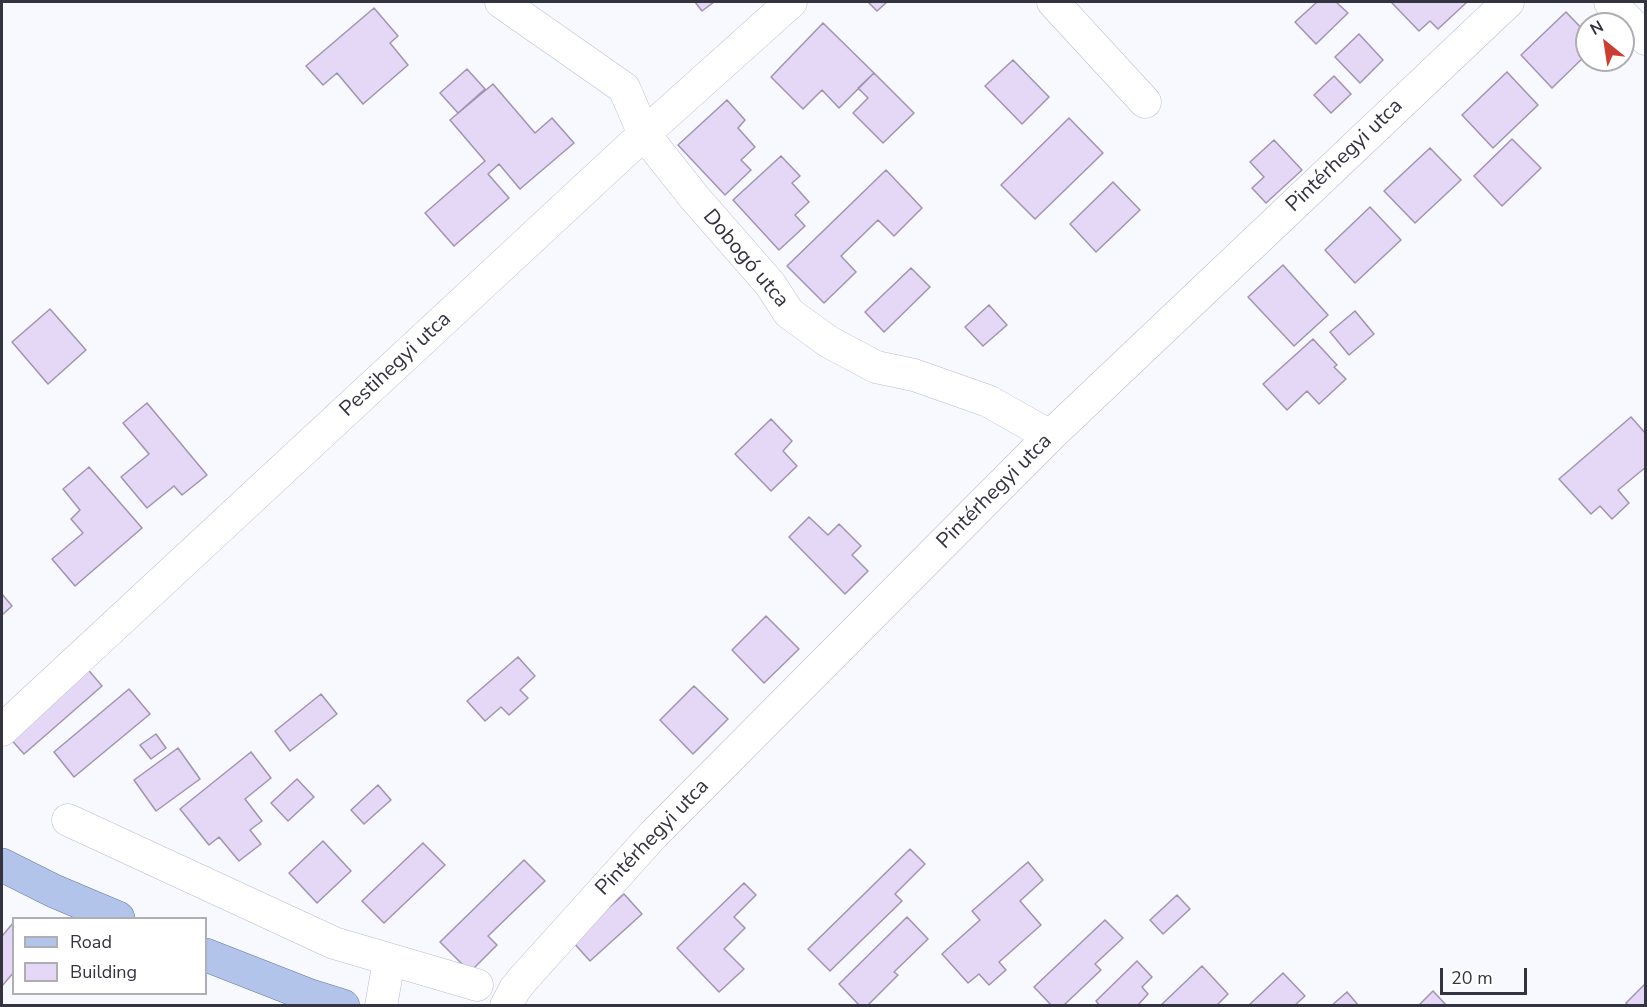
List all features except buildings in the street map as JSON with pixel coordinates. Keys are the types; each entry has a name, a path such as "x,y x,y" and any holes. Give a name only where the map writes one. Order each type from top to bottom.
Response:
{"main road":[{"path":"2,865 54,891 116,917"},
{"path":"207,956 311,996 343,1005"}],"street":[{"name":"Dobogó utca","path":"501,2 624,88 644,134 694,198 770,284 789,313 829,342 876,367 914,375 988,400 1050,436"},
{"name":"Pestihegyi utca","path":"2,730 644,134 791,2"},
{"path":"1053,2 1145,102"},
{"name":"Pintérhegyi utca","path":"506,1005 515,989 653,835 1050,436 1508,2"},
{"path":"1610,2 1646,39"},
{"path":"68,820 334,944 477,985"},
{"path":"381,1005 389,961"}]}
